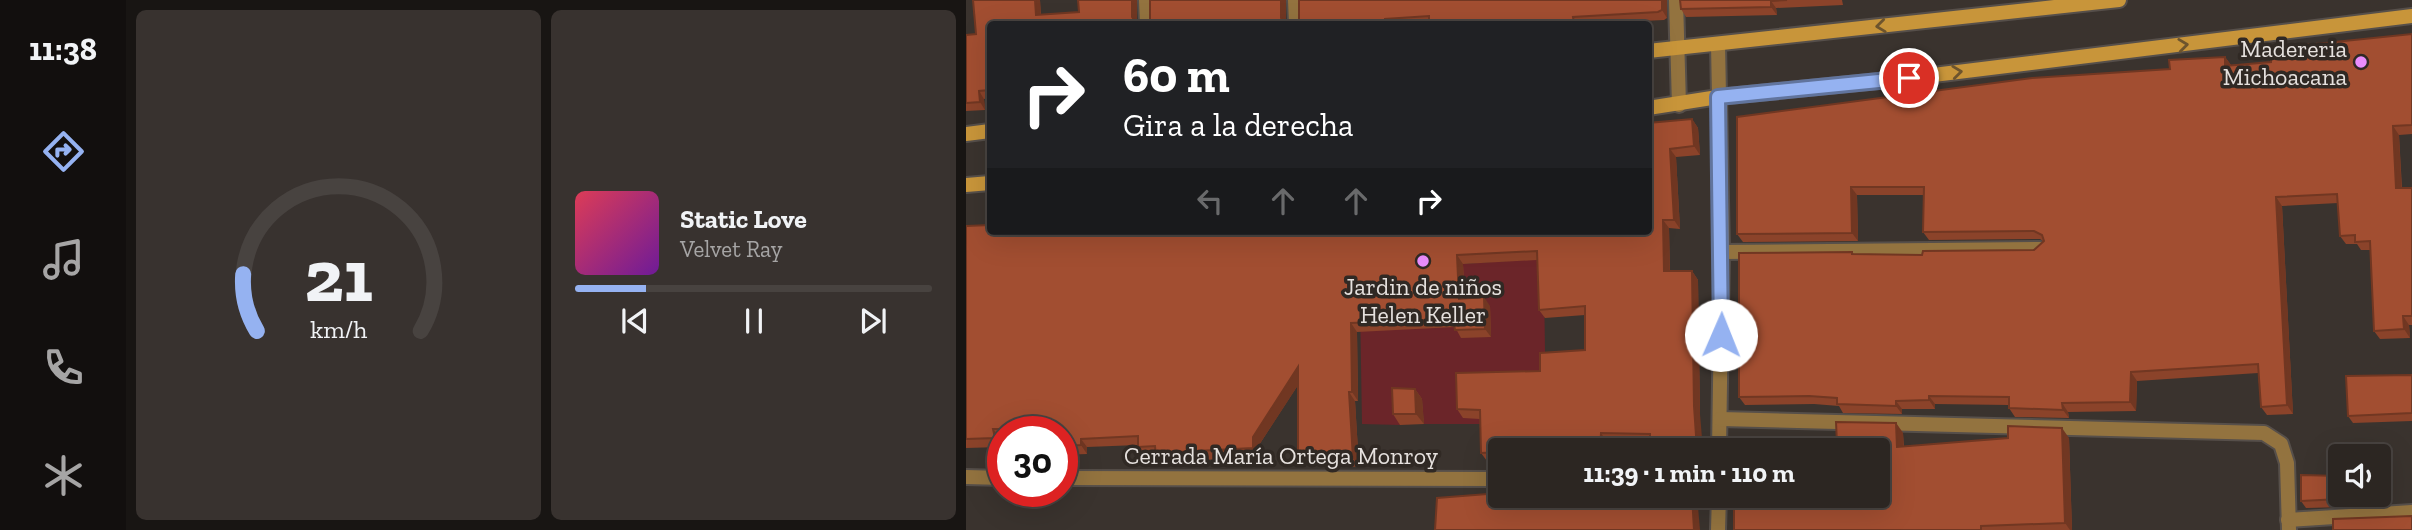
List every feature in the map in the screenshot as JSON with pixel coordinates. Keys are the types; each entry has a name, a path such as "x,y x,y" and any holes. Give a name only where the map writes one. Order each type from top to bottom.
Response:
{"street":[{"path":"1146,0 1147,21"},
{"path":"1295,0 1296,21"},
{"path":"1676,0 1679,105"},
{"path":"1652,50 2033,5 2119,0"},
{"path":"1652,108 1718,97 1909,78 2412,16"},
{"path":"1718,44 1722,252 1719,438"},
{"path":"966,134 987,131"},
{"path":"966,186 987,183"},
{"path":"1722,252 2040,249"},
{"path":"1720,419 2264,433 2281,444 2287,463 2288,525 2412,512"},
{"path":"966,478 987,478"},
{"name":"Cerrada María Ortega Monroy","path":"1078,478 1488,479"},
{"path":"1718,530 1719,508"}],"shaded area":[{"path":"1565,257 1544,284 1546,418 1492,424 1424,424 1422,400 1400,425 1362,424 1360,305 1459,327 1490,337 1489,306 1459,308 1463,264"}],"building":[{"path":"973,0 1035,0 1036,15 1079,12 1078,0 1132,0 1132,17 1135,21 987,21 987,90 979,91 980,102 966,103 966,35 976,34"},
{"path":"1150,0 1281,0 1281,18 1284,21 1149,21"},
{"path":"1299,0 1662,0 1662,10 1658,12 1573,17 1574,21 1429,21 1429,16 1385,21 1299,20"},
{"path":"1680,0 1787,0 1771,1 1771,7 1681,9"},
{"path":"2412,34 2412,125 2393,126 2396,188 2412,188 2412,316 2403,316 2404,329 2374,331 2370,241 2355,242 2355,235 2340,236 2337,194 2276,197 2287,405 2261,407 2258,364 2131,372 2130,402 2062,403 2063,410 2009,408 2009,397 1929,396 1929,400 1896,401 1896,406 1837,404 1837,398 1809,396 1739,397 1739,253 1852,252 1922,255 1923,251 2034,250 2044,241 2042,235 2034,231 1923,232 1924,187 1851,187 1852,233 1737,234 1737,117 2032,78 2170,69 2169,60 2225,57 2225,66 2271,62 2271,55 2276,54 2276,48"},
{"path":"1692,119 1694,146 1670,149 1674,220 1663,220 1664,271 1692,271 1696,438 1650,438 1650,434 1601,433 1601,438 1488,438 1488,453 1481,453 1480,410 1457,409 1456,373 1540,371 1540,353 1585,350 1585,306 1539,310 1537,251 1457,255 1459,299 1484,297 1485,329 1455,330 1453,319 1351,323 1352,392 1349,392 1353,458 1298,455 1298,367 1253,437 1253,448 1178,452 1178,456 1156,457 1155,446 1138,447 1138,436 1081,439 1081,445 1078,445 1078,416 987,416 987,438 966,439 966,226 987,225 987,235 1652,235 1652,123"},
{"path":"2412,375 2412,413 2348,416 2346,376"},
{"path":"1392,388 1415,389 1416,414 1393,414"},
{"path":"1836,422 1896,423 1897,447 2008,438 2008,426 2062,428 2065,523 1981,526 1981,530 1734,530 1734,508 1890,508 1890,438 1837,438"},
{"path":"2301,475 2328,476 2328,500 2301,501"},
{"path":"1488,494 1488,508 1693,508 1694,530 1435,530 1437,498"},
{"path":"2412,516 2412,530 2333,530 2333,519"}],"place":[{"name":"Madereria Michoacana","path":"2361,62"},
{"name":"Jardin de niños Helen Keller","path":"1423,261"}],"route":[{"path":"1721,335 1718,97 1909,78"}]}
